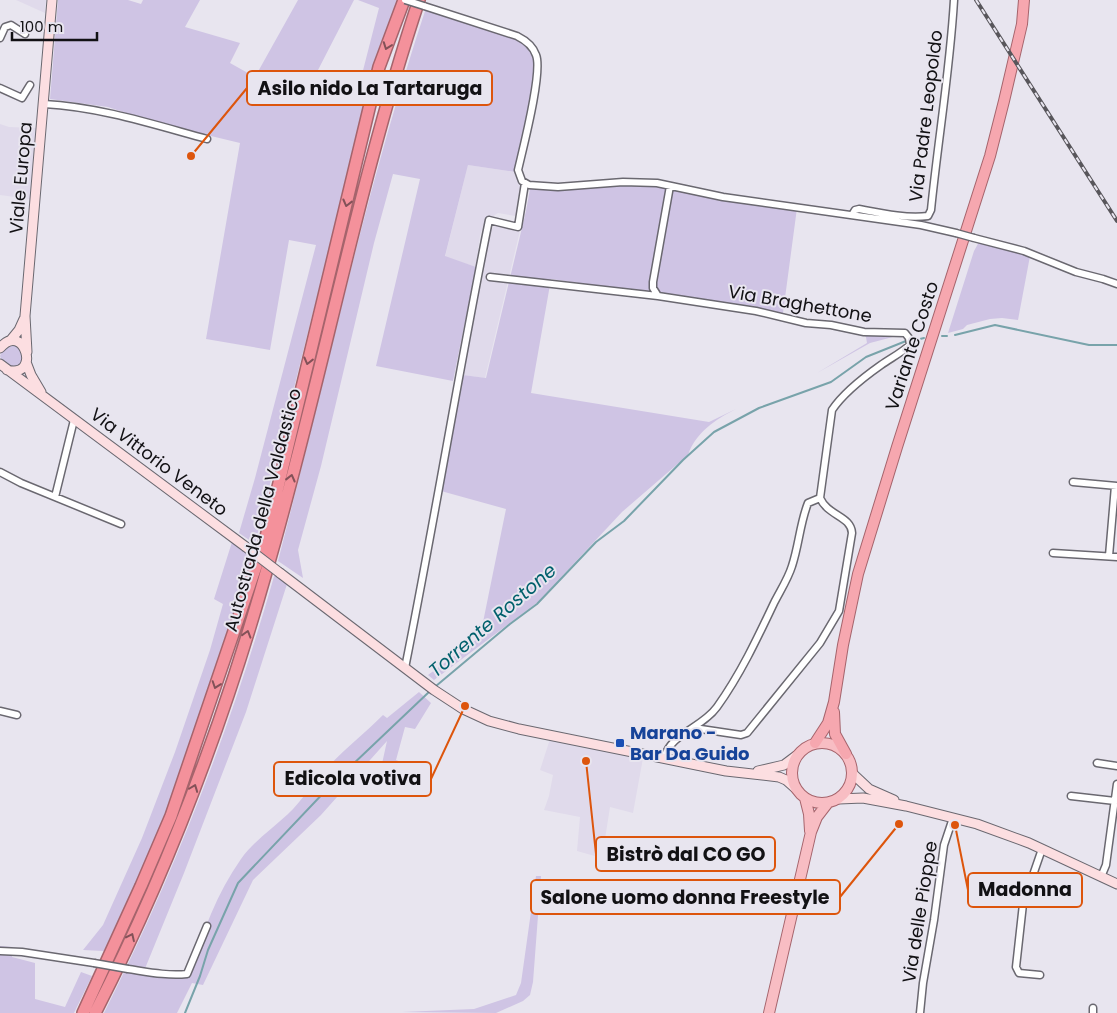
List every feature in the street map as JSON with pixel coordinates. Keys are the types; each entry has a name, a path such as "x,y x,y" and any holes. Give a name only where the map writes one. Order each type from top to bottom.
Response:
{"highway":[{"name":"Autostrada della Valdastico","path":"83,1013 171,816 266,537 380,67 405,0"},
{"name":"Variante Costo","path":"834,702 843,644 858,574 990,156 1022,24 1024,0"},
{"name":"Autostrada della Valdastico","path":"95,1013 130,940 171,846 236,671 282,516 383,118 422,3"},
{"path":"815,743 828,723 834,702"},
{"path":"834,702 835,734 846,754"}],"main road":[{"name":"Viale Europa","path":"27,352 26,316 37,163 44,104 52,0"},
{"name":"Viale Europa","path":"10,341 19,330 26,316"},
{"path":"0,348 3,344 10,341 23,345 27,352 26,362"},
{"name":"Via Vittorio Veneto","path":"3,367 18,370 26,362 45,398"},
{"name":"Via Vittorio Veneto","path":"3,367 325,606 434,690 463,709 489,721 519,729 726,771 751,772"},
{"path":"751,772 784,765 801,750 815,743 832,744 846,754 850,760 853,774 848,789 838,799 827,804 817,817 811,832 769,1013"},
{"path":"795,788 792,772 796,756"},
{"path":"751,772 779,777 786,780 811,802 827,804"},
{"path":"853,774 869,789 906,806"},
{"path":"805,798 811,832"},
{"path":"838,799 863,798 906,806 1001,832 1117,884"}],"street":[{"path":"405,0 422,3 517,36 525,41 536,54 538,71 518,170 520,177 525,183 518,227 489,220 405,668"},
{"name":"Via Padre Leopoldo","path":"852,215 855,210 859,209 921,217 928,216 931,210 940,126 952,43 954,0"},
{"path":"0,38 5,27 10,25 25,34"},
{"path":"0,88 22,98 30,85"},
{"name":"Viale Europa","path":"44,104 76,106 122,115 207,139"},
{"name":"Via Padre Leopoldo","path":"525,183 529,185 558,187 638,181 723,196 928,226 1024,251 1076,272 1117,284"},
{"path":"658,296 652,282 670,186"},
{"path":"490,277 658,296"},
{"name":"Via Braghettone","path":"658,296 756,311 864,332 905,333 910,338 910,345 852,388 839,399 832,410 820,498"},
{"path":"55,497 74,420"},
{"path":"0,472 121,524"},
{"path":"1073,482 1116,486 1109,556"},
{"path":"664,758 671,742 708,718 749,655 792,566 803,515 808,503 820,498 824,505 852,526 839,611 820,643 747,734 741,735 694,728"},
{"path":"1053,553 1117,557"},
{"path":"0,711 17,715"},
{"path":"1097,763 1117,766"},
{"path":"1101,877 1106,865 1117,784"},
{"path":"1072,796 1115,801"},
{"name":"Via delle Pioppe","path":"920,1013 944,845 953,818"},
{"path":"1040,975 1019,973 1016,967 1023,904 1042,849"},
{"path":"0,951 22,952 174,976 187,974 207,926"}],"shaded area":[{"path":"16,0 46,0 45,13"},
{"path":"58,0 128,0 141,4 143,0 200,0 185,27 240,43 230,63 255,77 298,0 354,0 318,70 359,86 379,8 358,0 401,0 344,196 255,544 239,533 316,245 289,240 270,350 206,339 240,143 153,122 108,107 50,99"},
{"path":"426,8 522,41 533,53 536,70 516,172 468,165 445,256 476,267 453,381 376,366 420,179 393,174 374,243 321,466 298,550 303,578 278,561 365,214 404,76"},
{"path":"0,124 9,127 36,128 30,199 0,195"},
{"path":"468,165 516,172 522,186 515,216 498,213 487,220 483,226 476,267 445,257"},
{"path":"613,184 654,185 797,208 783,313 551,279 531,393 709,422 736,409 707,427 696,440 688,455 622,512 538,602 434,680 428,675 480,637 506,509 441,491 447,448 463,375 486,378 530,189 583,188"},
{"path":"523,218 485,378 463,375 491,230 497,223 520,223"},
{"path":"979,242 1030,256 1018,320 990,319 967,325 963,329 948,333 974,251"},
{"path":"858,328 905,330 908,333 870,343 817,373 867,343 866,337"},
{"path":"14,344 23,350 22,364 13,368 3,363 0,356 3,349"},
{"path":"232,542 252,556 205,706 179,780 159,830 104,951 83,950 103,925 142,838 175,752 210,650 223,604 214,599"},
{"path":"275,573 288,581 246,712 144,971 166,973 191,970 218,899 241,859 257,841 293,809 325,770 346,749 383,715 387,718 419,692 431,703 415,729 405,727 396,760 415,768 410,788 378,782 387,741 321,815 253,880 203,985 192,983 177,1013 104,1013 155,906 200,797 240,686"},
{"path":"550,739 643,758 633,813 610,807 602,858 577,851 580,817 544,810 553,775 540,770"},
{"path":"536,876 541,876 533,982 530,995 523,1001 496,1013 402,1012 474,1009 516,995 521,983"},
{"path":"0,946 13,947 12,957 35,963 35,999 65,1007 81,972 92,976 74,1013 0,1013"}],"waterway":[{"name":"Torrente Rostone","path":"955,335 995,325 1089,345 1117,345"},
{"name":"Torrente Rostone","path":"942,336 947,336"},
{"name":"Torrente Rostone","path":"920,339 924,338"},
{"name":"Torrente Rostone","path":"436,686 537,604 596,542 624,521 683,460 714,432 759,408 831,382 866,357 906,341"},
{"name":"Torrente Rostone","path":"185,1013 208,950 238,883 330,786 430,691"}],"railway":[{"path":"976,0 1117,221"}],"place":[{"name":"Asilo nido La Tartaruga","path":"191,156"},
{"name":"Edicola votiva","path":"465,706"},
{"name":"Marano - Bar Da Guido","path":"620,743"},
{"name":"Bistrò dal CO GO","path":"586,761"},
{"name":"Salone uomo donna Freestyle","path":"899,824"},
{"name":"Madonna","path":"955,825"}]}
